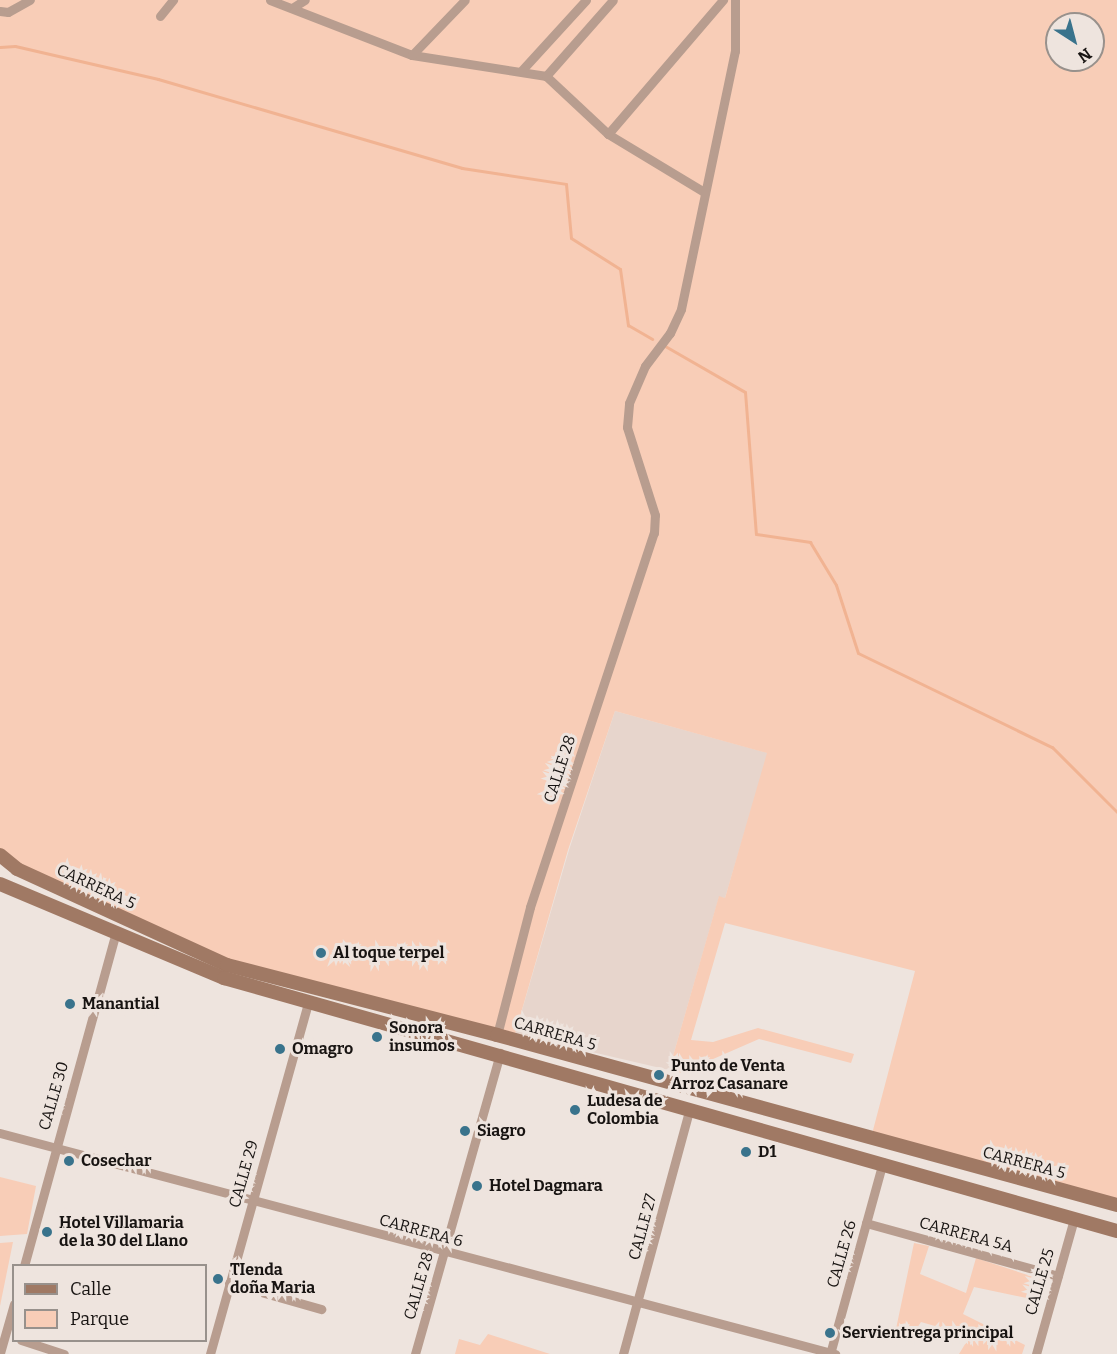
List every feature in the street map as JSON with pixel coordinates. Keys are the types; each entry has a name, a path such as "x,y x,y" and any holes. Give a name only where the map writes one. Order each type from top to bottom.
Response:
{"main road":[{"name":"CARRERA 5","path":"0,855 17,869 227,965 497,1035 1117,1205"},
{"name":"CARRERA 5","path":"0,884 115,935 224,978 500,1053 1117,1231"}],"street":[{"path":"0,11 8,12 30,0"},
{"path":"160,16 173,0"},
{"path":"270,0 411,55 522,70 546,76 608,134 704,192 735,51 735,0"},
{"path":"292,8 305,0"},
{"path":"411,55 465,0"},
{"path":"522,70 586,0"},
{"path":"546,76 613,0"},
{"path":"608,134 723,0"},
{"name":"CALLE 28","path":"497,1035 530,907 654,533 655,515 627,427 629,403 645,366 670,333 681,309 704,192"},
{"name":"CALLE 30","path":"25,1264 54,1150 115,935"},
{"name":"CALLE 29","path":"210,1354 308,1002"},
{"name":"CALLE 28","path":"416,1354 500,1053"},
{"name":"CALLE 27","path":"623,1354 690,1108"},
{"name":"CARRERA 6","path":"0,1133 54,1150 832,1354"},
{"name":"CALLE 26","path":"832,1354 883,1162"},
{"name":"CALLE 25","path":"1036,1354 1074,1219"},
{"name":"CARRERA 5A","path":"866,1223 1058,1276"},
{"path":"230,1283 321,1309"},
{"path":"0,1353 12,1312"},
{"path":"24,1342 64,1354"}],"shaded area":[{"path":"615,711 768,753 725,898 719,897 669,1070 515,1034 569,850"}],"green space":[{"path":"0,0 1117,0 1117,1201 872,1134 915,971 725,923 691,1040 713,1042 758,1028 854,1054 851,1063 759,1039 681,1073 669,1070 719,896 725,898 767,753 615,711 568,850 515,1034 227,961 19,866 0,848"},
{"path":"0,1177 36,1186 27,1234 0,1236"},
{"path":"13,1242 0,1306 0,1243"},
{"path":"914,1243 929,1246 920,1274 966,1293 976,1258 1040,1279 1036,1300 974,1287 963,1314 1025,1345 1022,1354 959,1354 970,1336 921,1322 913,1334 896,1329"},
{"path":"488,1334 550,1354 455,1354 459,1339 480,1345"}],"waterway":[{"path":"0,47 15,46 158,79 462,168 566,184 571,238 620,269 628,325 652,339"},
{"path":"665,346 745,392 756,534 810,542 836,585 858,653 1052,747 1117,812"}],"place":[{"name":"Al toque terpel","path":"321,953"},
{"name":"Manantial","path":"70,1004"},
{"name":"Sonora insumos","path":"377,1037"},
{"name":"Omagro","path":"280,1049"},
{"name":"Punto de Venta Arroz Casanare","path":"659,1075"},
{"name":"Ludesa de Colombia","path":"575,1110"},
{"name":"Siagro","path":"465,1131"},
{"name":"D1","path":"746,1152"},
{"name":"Cosechar","path":"69,1161"},
{"name":"Hotel Dagmara","path":"477,1186"},
{"name":"Hotel Villamaria de la 30 del Llano","path":"47,1232"},
{"name":"TIenda doña Maria","path":"218,1279"},
{"name":"Servientrega principal","path":"830,1333"}]}
